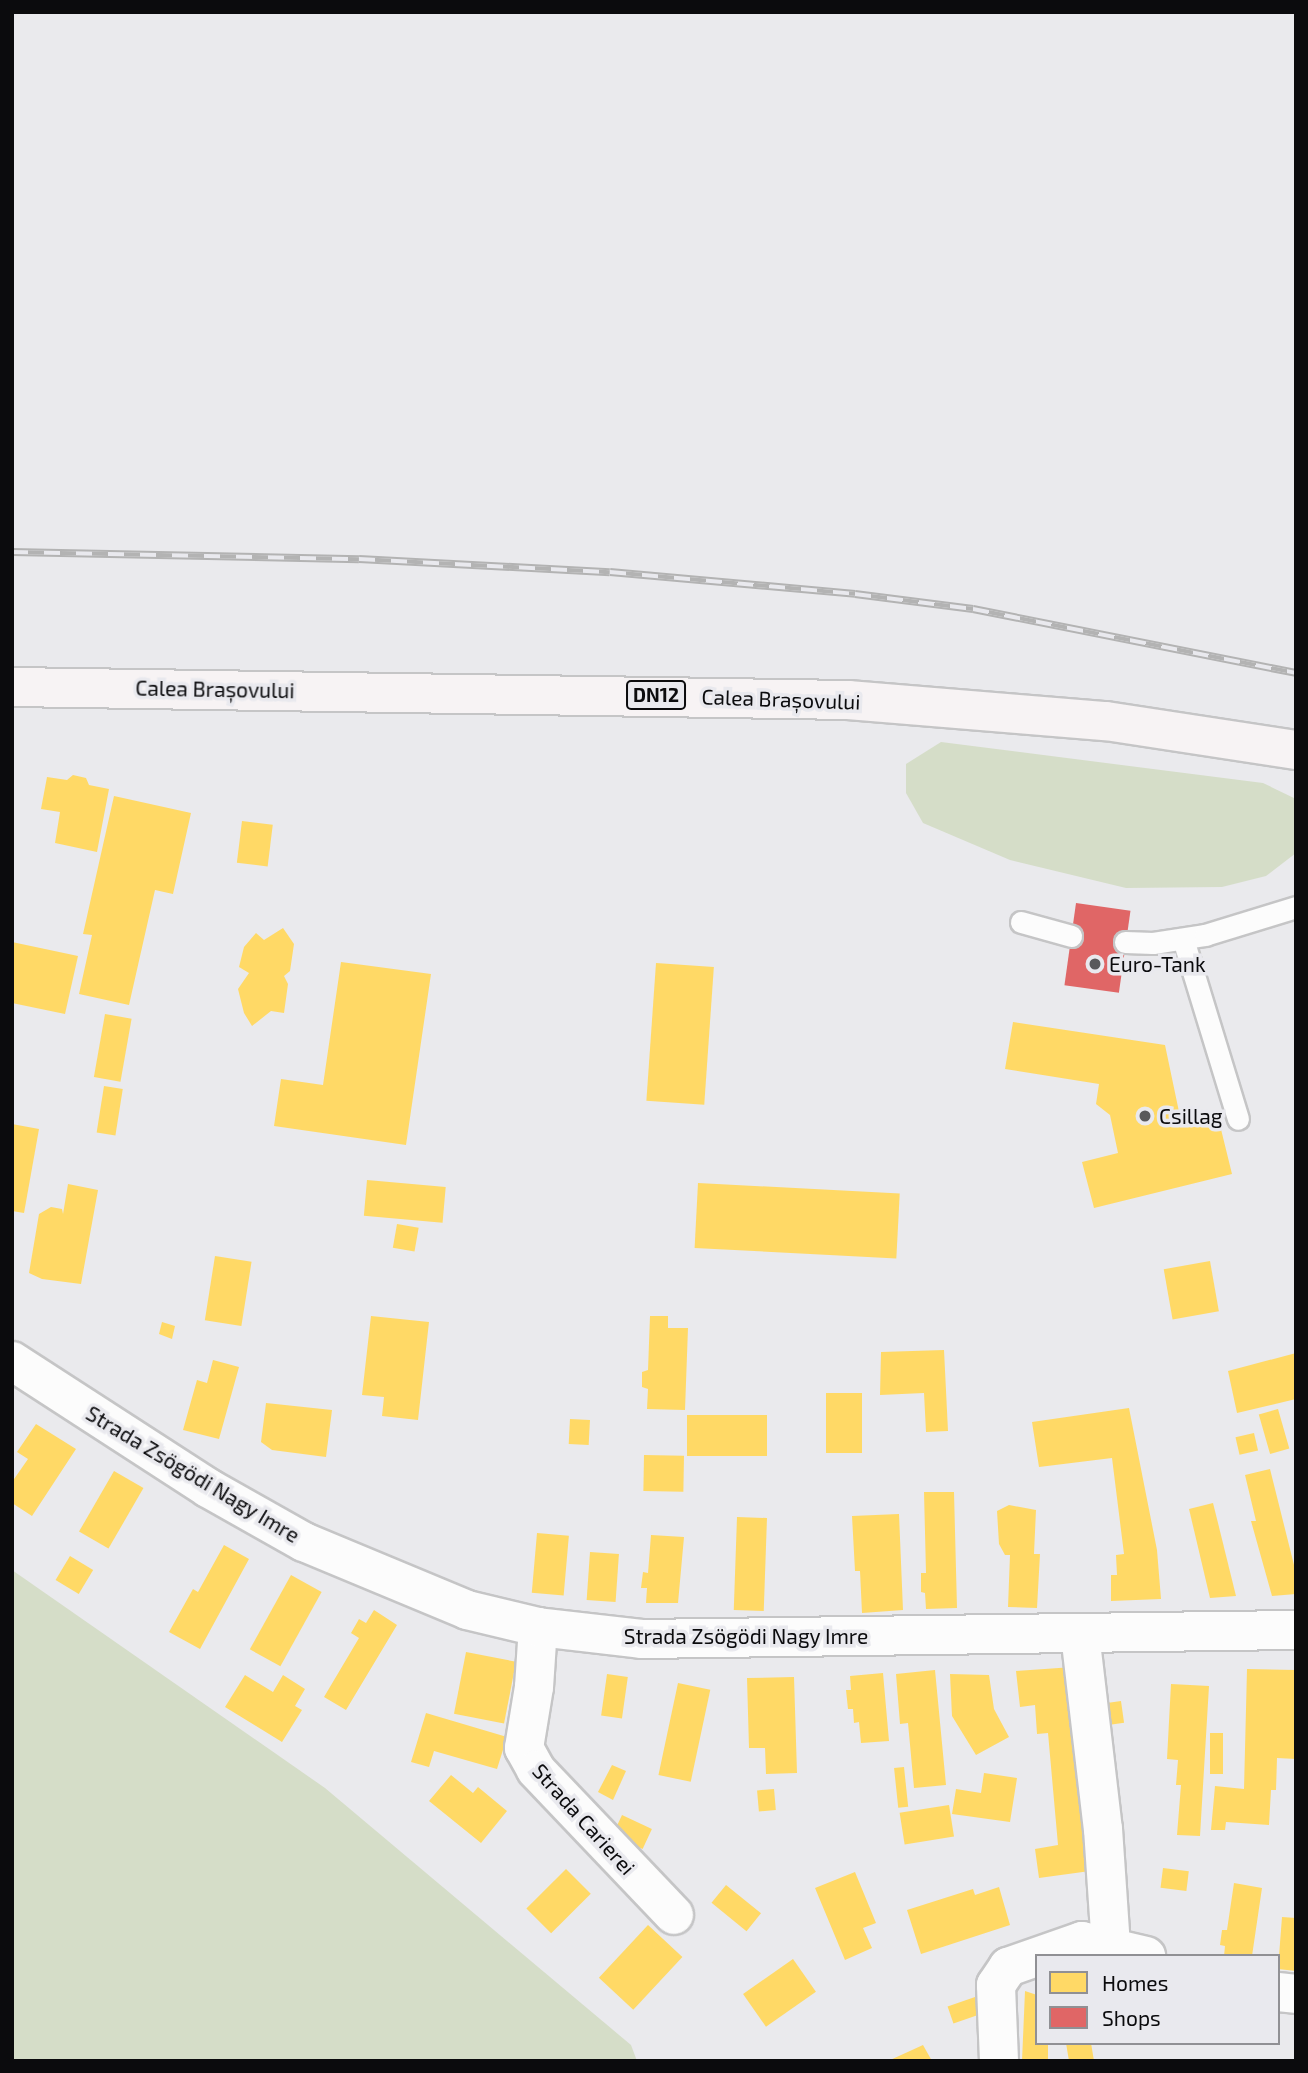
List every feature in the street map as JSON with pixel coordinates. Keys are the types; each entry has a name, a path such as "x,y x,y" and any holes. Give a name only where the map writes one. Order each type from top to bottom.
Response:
{"main road":[{"name":"Calea Brașovului","path":"12,687 848,700 1106,720 1296,750"},
{"name":"Strada Zsögödi Nagy Imre","path":"12,1361 208,1489 303,1542 467,1610 538,1627 641,1639 1296,1630"},
{"name":"Strada Carierei","path":"538,1627 534,1687 524,1748 536,1770 674,1915"},
{"path":"1045,1954 1082,1941 1129,1951 1103,1829 1080,1634"},
{"path":"999,2061 996,1985 1008,1967 1035,1958"}],"lane":[{"path":"1125,942 1183,939 1252,922 1296,907"},
{"path":"1021,922 1071,936"},
{"path":"1183,939 1238,1119"}],"green space":[{"path":"941,742 1263,783 1296,799 1296,853 1266,876 1222,887 1126,888 1010,860 923,823 906,793 906,764"},
{"path":"12,1570 325,1788 631,2045 637,2061 12,2061"}],"building: Homes":[{"path":"73,775 86,778 89,785 109,789 97,852 55,843 60,812 41,809 47,777 67,780"},
{"path":"114,796 191,813 173,894 155,890 129,1005 79,994 92,935 83,934"},
{"path":"242,821 273,825 268,866 237,863"},
{"path":"283,928 294,944 290,971 284,976 288,984 284,1013 271,1011 252,1026 244,1013 238,989 249,973 239,967 244,947 256,933 264,940"},
{"path":"12,942 78,956 65,1014 12,1003"},
{"path":"341,962 431,974 406,1145 274,1126 281,1079 323,1085"},
{"path":"656,963 714,967 704,1105 646,1101"},
{"path":"105,1014 132,1019 120,1082 94,1077"},
{"name":"Csillag","path":"1013,1022 1165,1045 1182,1126 1218,1117 1232,1174 1094,1208 1082,1162 1118,1153 1110,1115 1096,1104 1099,1084 1005,1069"},
{"path":"104,1086 123,1089 115,1135 97,1132"},
{"path":"12,1124 39,1129 24,1213 12,1211"},
{"path":"367,1180 446,1187 443,1223 364,1216"},
{"path":"698,1183 900,1194 896,1258 695,1248"},
{"path":"68,1184 98,1190 81,1284 42,1279 29,1273 39,1214 51,1207 62,1209 63,1214"},
{"path":"397,1224 419,1228 414,1251 393,1248"},
{"path":"215,1256 252,1262 241,1326 205,1320"},
{"path":"1210,1261 1219,1311 1173,1319 1164,1269"},
{"path":"371,1316 429,1322 418,1420 382,1416 384,1397 362,1395"},
{"path":"650,1316 668,1316 668,1328 688,1328 685,1410 647,1409 648,1389 642,1387 642,1372 648,1370"},
{"path":"162,1322 175,1326 172,1339 159,1334"},
{"path":"944,1350 948,1431 926,1432 924,1393 880,1395 881,1352"},
{"path":"1296,1353 1296,1399 1237,1413 1228,1371"},
{"path":"213,1360 239,1367 219,1439 183,1430 197,1380 207,1383"},
{"path":"826,1393 862,1393 862,1453 826,1453"},
{"path":"266,1403 332,1410 326,1457 272,1450 261,1442"},
{"path":"1129,1408 1157,1550 1161,1599 1111,1601 1111,1575 1117,1575 1116,1555 1124,1554 1112,1458 1039,1467 1032,1422"},
{"path":"1278,1409 1289,1448 1270,1454 1259,1415"},
{"path":"687,1415 767,1415 767,1456 687,1456"},
{"path":"570,1419 590,1420 589,1445 569,1444"},
{"path":"36,1424 76,1449 32,1516 12,1503 12,1482 28,1459 17,1452"},
{"path":"1254,1433 1258,1451 1240,1455 1235,1437"},
{"path":"644,1455 684,1456 683,1492 643,1491"},
{"path":"1270,1469 1296,1573 1296,1594 1272,1596 1251,1521 1256,1521 1245,1475"},
{"path":"114,1471 143,1488 108,1549 79,1532"},
{"path":"924,1492 954,1492 957,1608 926,1609 925,1593 921,1592 921,1573 926,1573"},
{"path":"1213,1503 1236,1596 1210,1598 1189,1509"},
{"path":"1009,1505 1036,1510 1034,1554 1040,1554 1037,1608 1008,1607 1010,1555 1005,1555 999,1544 997,1511"},
{"path":"899,1514 903,1610 862,1613 860,1571 855,1571 852,1516"},
{"path":"737,1517 767,1518 764,1611 734,1610"},
{"path":"537,1533 569,1536 564,1596 532,1593"},
{"path":"651,1535 684,1537 678,1603 646,1603 647,1588 641,1588 643,1572 648,1573"},
{"path":"224,1545 249,1559 200,1649 169,1632 193,1589 198,1592"},
{"path":"590,1552 619,1554 616,1602 587,1600"},
{"path":"70,1556 93,1570 79,1594 56,1580"},
{"path":"291,1575 322,1592 280,1666 250,1649"},
{"path":"374,1610 397,1625 346,1710 324,1697 359,1638 351,1633 359,1619 366,1623"},
{"path":"466,1652 516,1662 504,1724 454,1714"},
{"path":"1073,1667 1090,1871 1039,1878 1035,1849 1058,1845 1048,1733 1037,1734 1035,1705 1020,1707 1016,1671"},
{"path":"1247,1669 1296,1670 1296,1759 1277,1758 1276,1790 1271,1790 1269,1825 1226,1822 1225,1830 1211,1830 1215,1786 1244,1789"},
{"path":"935,1670 946,1785 914,1788 908,1723 900,1724 896,1674"},
{"path":"883,1673 889,1741 861,1743 859,1722 854,1723 853,1709 848,1709 846,1690 851,1690 850,1676"},
{"path":"607,1674 628,1677 622,1719 601,1716"},
{"path":"950,1674 989,1675 994,1709 1009,1737 976,1755 952,1716"},
{"path":"245,1675 273,1692 283,1675 305,1689 295,1706 302,1710 282,1742 225,1707"},
{"path":"794,1677 797,1773 766,1774 765,1748 749,1748 747,1678"},
{"path":"678,1683 710,1690 691,1782 658,1775"},
{"path":"1171,1684 1209,1686 1200,1836 1177,1835 1181,1785 1176,1785 1178,1760 1167,1759"},
{"path":"1121,1701 1124,1723 1094,1727 1091,1705"},
{"path":"426,1713 507,1737 497,1769 434,1751 429,1767 411,1762"},
{"path":"1210,1733 1223,1733 1223,1774 1210,1774"},
{"path":"612,1765 626,1771 613,1800 598,1792"},
{"path":"904,1767 908,1807 898,1808 894,1768"},
{"path":"984,1773 1017,1778 1010,1822 952,1814 956,1789 981,1793"},
{"path":"451,1775 473,1793 478,1787 507,1811 481,1843 429,1801"},
{"path":"774,1789 776,1810 759,1811 757,1790"},
{"path":"949,1805 954,1837 905,1844 900,1813"},
{"path":"622,1815 652,1829 643,1849 613,1835"},
{"path":"1163,1868 1189,1871 1186,1891 1161,1888"},
{"path":"566,1869 591,1894 551,1933 526,1909"},
{"path":"855,1872 876,1923 863,1928 872,1948 845,1960 815,1888"},
{"path":"1234,1883 1262,1888 1252,1954 1224,1954 1225,1946 1220,1945 1222,1930 1227,1930"},
{"path":"726,1885 761,1913 746,1931 712,1903"},
{"path":"999,1887 1010,1925 921,1954 907,1910 973,1889 975,1895"},
{"path":"1282,1917 1296,1918 1296,1971 1280,1969"},
{"path":"648,1925 682,1957 633,2010 599,1978"},
{"path":"793,1959 816,1992 766,2027 743,1994"},
{"path":"1025,1991 1035,1994 1035,2045 1048,2045 1048,2061 1022,2061"},
{"path":"975,1997 981,2014 953,2023 948,2006"},
{"path":"923,2045 932,2061 888,2061"},
{"path":"1066,2045 1091,2045 1094,2061 1069,2061"}],"building: Shops":[{"name":"Euro-Tank","path":"1076,903 1130,911 1119,993 1064,985"}],"railway":[{"path":"12,552 359,559 610,572 855,594 973,609 1296,673"}],"place":[{"name":"Euro-Tank","path":"1095,964"},
{"name":"Csillag","path":"1145,1116"}]}
